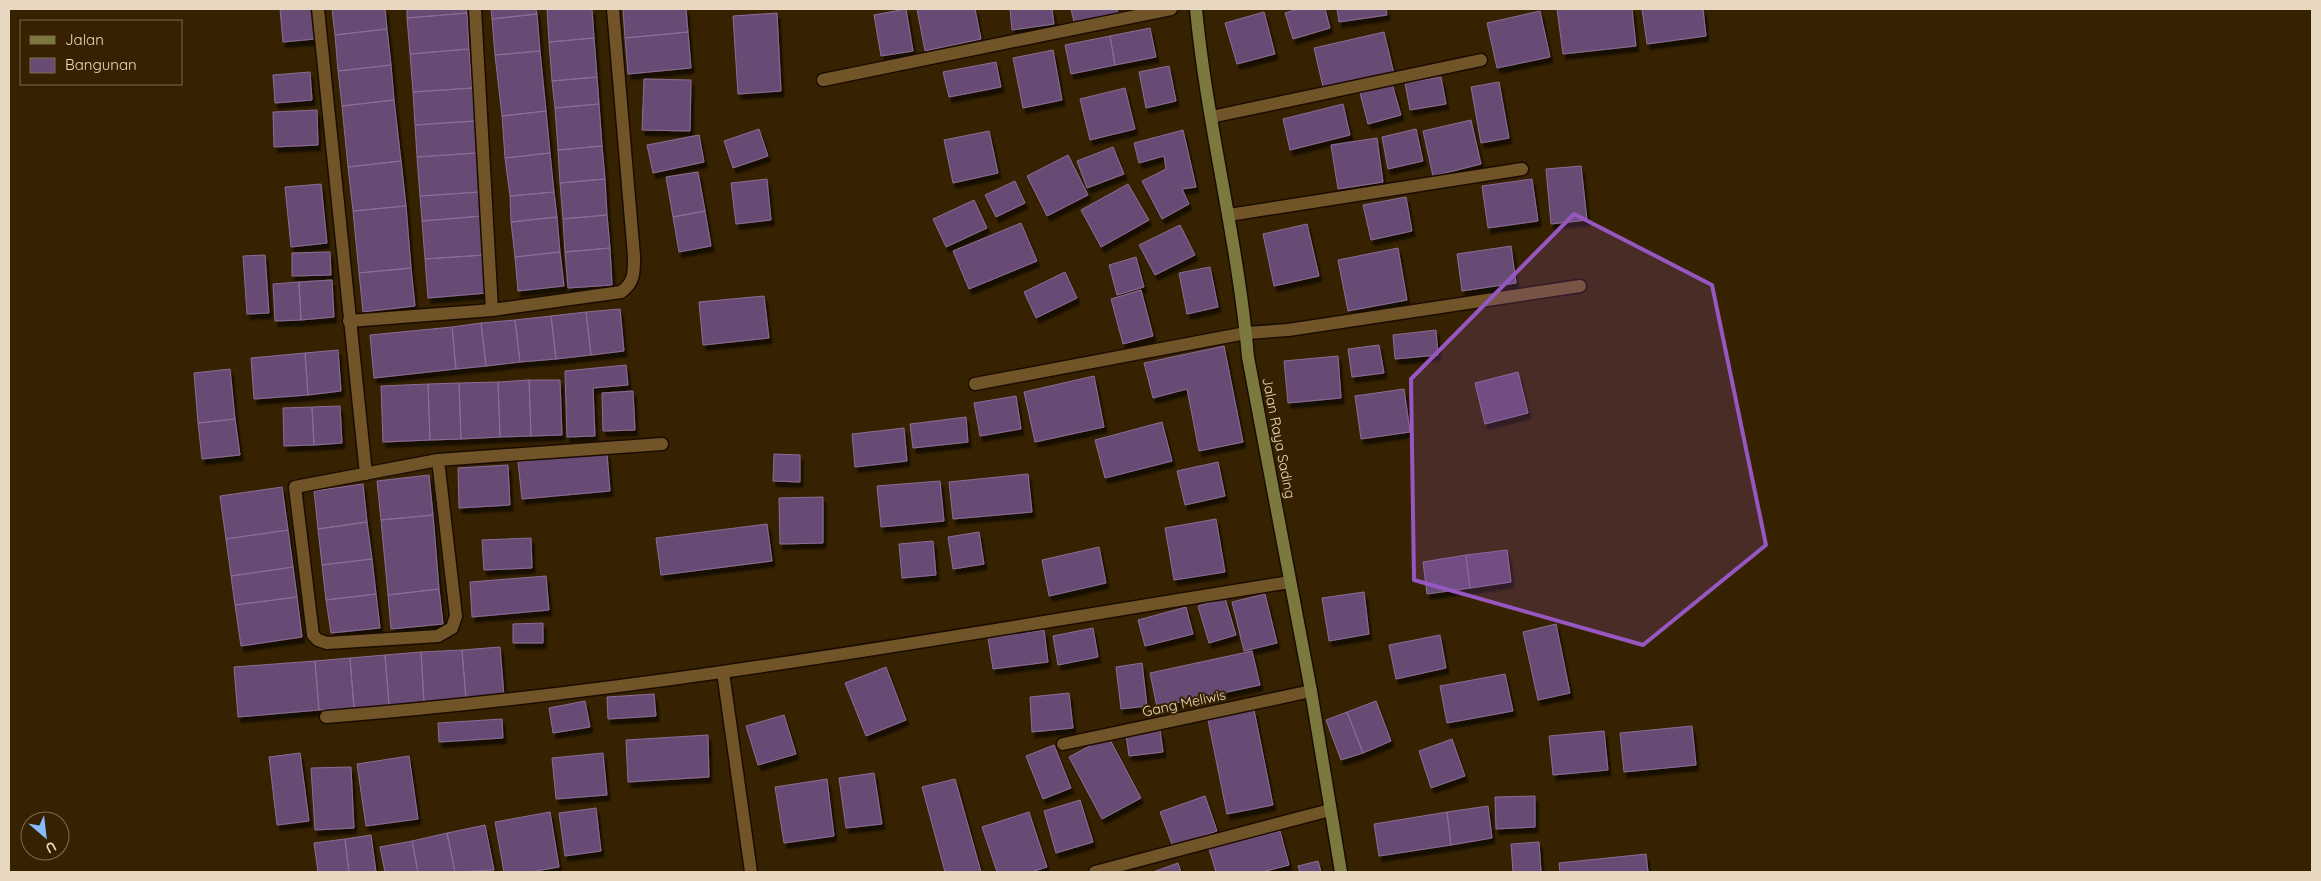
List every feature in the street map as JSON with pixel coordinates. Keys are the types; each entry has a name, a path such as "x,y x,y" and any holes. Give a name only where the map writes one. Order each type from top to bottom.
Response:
{"street":[{"path":"318,9 366,474"},
{"path":"475,9 492,310"},
{"path":"349,321 492,310 621,292 629,286 634,278 613,9"},
{"path":"823,80 1171,9"},
{"name":"Jalan Raya Sading","path":"1196,9 1211,117 1229,216 1248,357 1311,691 1341,872"},
{"path":"1211,117 1481,60"},
{"path":"1229,216 1522,169"},
{"path":"974,384 1246,333 1288,330 1580,286"},
{"path":"438,460 456,616 452,628 438,636 327,643 318,640 313,635 295,487 438,460 662,444"},
{"path":"326,717 453,707 723,672 1290,582"},
{"path":"723,672 750,872"},
{"name":"Gang Meliwis","path":"1063,744 1311,691"},
{"path":"1095,872 1330,810"}],"highlighted area":[{"path":"1574,214 1712,285 1766,545 1643,645 1414,580 1411,379"}],"building":[{"path":"280,9 313,9 315,39 283,42"},
{"path":"332,9 385,9 387,29 335,35"},
{"path":"407,9 466,9 467,13 407,18"},
{"path":"491,9 536,9 537,14 492,19"},
{"path":"547,9 592,9 594,38 549,42"},
{"path":"623,9 686,9 688,32 625,38"},
{"path":"906,9 913,51 881,56 874,15"},
{"path":"917,9 975,9 981,39 925,51"},
{"path":"1010,9 1052,9 1054,24 1012,30"},
{"path":"1071,9 1117,9 1118,15 1075,26"},
{"path":"1298,9 1325,9 1330,28 1293,39 1285,13"},
{"path":"1337,9 1386,9 1387,15 1339,22"},
{"path":"1557,9 1632,9 1636,46 1563,54"},
{"path":"1642,9 1703,9 1706,36 1647,44"},
{"path":"1540,11 1550,57 1497,68 1487,23"},
{"path":"1264,12 1275,54 1237,64 1225,23"},
{"path":"467,13 469,49 410,54 407,18"},
{"path":"777,13 781,91 738,94 733,16"},
{"path":"537,14 540,51 495,55 492,19"},
{"path":"1150,28 1156,57 1115,65 1110,36"},
{"path":"387,29 391,65 338,71 335,35"},
{"path":"688,32 691,68 628,74 625,38"},
{"path":"1384,32 1394,74 1324,91 1314,48"},
{"path":"1110,36 1115,65 1071,74 1065,45"},
{"path":"594,38 597,77 552,81 549,42"},
{"path":"469,49 472,88 413,92 410,54"},
{"path":"1053,50 1062,100 1023,108 1013,58"},
{"path":"540,51 546,111 502,116 495,55"},
{"path":"996,62 1001,87 949,97 943,72"},
{"path":"391,65 394,100 342,106 338,71"},
{"path":"1169,66 1176,101 1146,108 1139,72"},
{"path":"310,72 312,100 275,103 273,75"},
{"path":"597,77 599,104 555,108 552,81"},
{"path":"1441,77 1446,104 1410,110 1405,83"},
{"path":"644,79 691,80 690,131 642,130"},
{"path":"1499,82 1509,138 1481,143 1471,87"},
{"path":"1392,84 1401,115 1368,124 1360,93"},
{"path":"472,88 475,121 415,125 413,92"},
{"path":"1125,88 1135,129 1090,140 1080,99"},
{"path":"394,100 401,161 348,167 342,106"},
{"path":"599,104 602,146 558,150 555,108"},
{"path":"1343,104 1350,135 1290,150 1283,119"},
{"path":"317,110 318,145 274,147 273,112"},
{"path":"546,111 550,153 505,158 502,116"},
{"path":"1471,120 1481,164 1433,176 1423,131"},
{"path":"475,121 477,153 417,157 415,125"},
{"path":"759,129 768,156 733,168 724,141"},
{"path":"1416,129 1423,161 1388,169 1382,137"},
{"path":"1183,130 1196,187 1182,189 1189,204 1162,219 1142,181 1166,169 1164,156 1139,163 1134,143"},
{"path":"989,131 998,173 953,183 944,140"},
{"path":"699,135 704,162 653,173 647,145"},
{"path":"1377,138 1383,182 1338,189 1331,145"},
{"path":"602,146 605,179 560,183 558,150"},
{"path":"1113,147 1124,174 1087,188 1077,161"},
{"path":"477,153 480,192 420,196 417,157"},
{"path":"550,153 554,192 510,196 505,158"},
{"path":"1068,155 1088,195 1047,216 1027,176"},
{"path":"401,161 406,206 353,211 348,167"},
{"path":"1581,166 1587,220 1551,224 1546,169"},
{"path":"698,172 705,211 673,217 666,177"},
{"path":"605,179 607,215 563,219 560,183"},
{"path":"767,179 771,220 736,224 731,183"},
{"path":"1532,179 1538,221 1488,228 1482,186"},
{"path":"1015,181 1025,203 996,217 985,195"},
{"path":"321,184 327,243 291,247 285,187"},
{"path":"1128,184 1149,220 1101,247 1081,210"},
{"path":"480,192 482,216 422,221 420,196"},
{"path":"554,192 557,217 511,222 510,196"},
{"path":"1406,197 1412,231 1371,240 1363,205"},
{"path":"974,200 987,228 946,247 933,219"},
{"path":"406,206 411,268 359,273 353,211"},
{"path":"705,211 711,246 679,252 673,217"},
{"path":"607,215 610,248 565,252 563,219"},
{"path":"482,216 484,255 425,259 422,221"},
{"path":"557,217 560,252 515,257 511,222"},
{"path":"1021,223 1037,261 969,289 953,251"},
{"path":"1307,224 1319,276 1274,286 1263,234"},
{"path":"1180,225 1195,255 1155,275 1139,245"},
{"path":"1511,246 1516,283 1462,291 1457,254"},
{"path":"610,248 612,285 568,288 565,252"},
{"path":"1398,248 1407,300 1348,311 1338,260"},
{"path":"330,252 331,275 292,276 292,253"},
{"path":"560,252 564,286 518,291 515,257"},
{"path":"265,255 269,313 247,314 243,256"},
{"path":"484,255 487,293 428,298 425,259"},
{"path":"1136,257 1144,287 1117,295 1109,265"},
{"path":"1210,267 1218,307 1187,314 1179,273"},
{"path":"411,268 415,306 363,312 359,273"},
{"path":"1065,272 1077,298 1036,318 1024,292"},
{"path":"332,280 334,317 301,320 299,282"},
{"path":"299,282 301,320 275,321 273,284"},
{"path":"1141,290 1153,336 1123,344 1111,299"},
{"path":"764,296 769,338 703,345 699,302"},
{"path":"620,309 624,351 591,355 586,312"},
{"path":"586,312 591,355 556,359 551,316"},
{"path":"551,316 556,359 520,362 515,320"},
{"path":"515,320 520,362 486,366 481,323"},
{"path":"481,323 486,366 456,369 452,327"},
{"path":"452,327 456,369 374,378 370,335"},
{"path":"1436,330 1438,355 1395,359 1393,335"},
{"path":"1379,345 1384,373 1352,377 1348,349"},
{"path":"1224,346 1243,442 1199,451 1187,389 1153,398 1144,363"},
{"path":"338,350 341,391 308,395 305,353"},
{"path":"305,353 308,395 254,399 251,358"},
{"path":"1338,356 1341,398 1288,403 1284,361"},
{"path":"626,365 628,385 593,388 595,436 567,437 565,371"},
{"path":"230,369 235,419 198,423 194,373"},
{"path":"1518,372 1528,413 1485,424 1475,383"},
{"path":"1094,376 1104,427 1035,442 1024,392"},
{"path":"529,380 531,436 500,437 498,382"},
{"path":"529,380 560,380 562,435 531,436"},
{"path":"498,382 500,437 461,439 459,383"},
{"path":"459,383 461,439 430,440 428,384"},
{"path":"428,384 430,440 383,442 381,386"},
{"path":"1404,389 1410,432 1361,439 1355,396"},
{"path":"633,391 635,430 603,431 602,393"},
{"path":"1016,396 1021,429 980,436 974,403"},
{"path":"340,406 342,443 314,445 312,407"},
{"path":"312,407 314,445 284,446 283,408"},
{"path":"966,417 968,442 913,448 910,424"},
{"path":"235,419 240,455 202,459 198,423"},
{"path":"1162,422 1172,461 1105,478 1095,440"},
{"path":"904,428 907,461 855,467 852,434"},
{"path":"607,453 610,491 522,499 518,462"},
{"path":"774,454 800,455 800,482 773,481"},
{"path":"1218,462 1225,496 1185,505 1177,471"},
{"path":"508,465 510,505 459,508 458,468"},
{"path":"1028,474 1032,512 953,519 949,482"},
{"path":"429,475 433,515 381,520 377,481"},
{"path":"940,481 944,521 881,527 877,486"},
{"path":"363,484 367,522 318,529 314,491"},
{"path":"282,487 288,530 226,539 220,496"},
{"path":"823,497 823,543 780,544 779,498"},
{"path":"433,515 439,589 388,595 381,520"},
{"path":"1216,519 1225,572 1174,580 1165,528"},
{"path":"367,522 372,559 322,565 318,529"},
{"path":"767,524 772,561 661,575 656,538"},
{"path":"288,530 293,567 231,576 226,539"},
{"path":"979,532 984,564 953,569 948,537"},
{"path":"531,538 532,568 484,570 482,540"},
{"path":"933,541 936,575 902,578 899,544"},
{"path":"1099,547 1106,583 1049,596 1042,560"},
{"path":"1507,550 1511,582 1470,588 1466,555"},
{"path":"1466,555 1470,588 1427,594 1423,562"},
{"path":"372,559 376,594 326,600 322,565"},
{"path":"293,567 297,597 235,605 231,576"},
{"path":"546,576 549,610 472,617 470,582"},
{"path":"439,589 443,624 391,629 388,595"},
{"path":"1364,592 1369,634 1329,641 1322,598"},
{"path":"376,594 380,628 331,633 326,600"},
{"path":"1265,594 1277,643 1244,651 1232,602"},
{"path":"297,597 302,637 241,646 235,605"},
{"path":"1225,598 1236,635 1209,643 1198,606"},
{"path":"1186,607 1193,634 1145,646 1138,620"},
{"path":"543,623 543,643 513,643 513,624"},
{"path":"1556,624 1570,693 1538,700 1523,632"},
{"path":"1093,628 1098,657 1058,665 1053,636"},
{"path":"1044,630 1048,662 993,669 988,638"},
{"path":"1440,635 1446,668 1396,679 1389,645"},
{"path":"500,647 504,696 466,699 462,650"},
{"path":"462,650 466,699 424,703 421,652"},
{"path":"1252,651 1260,685 1157,707 1150,673"},
{"path":"421,652 424,703 389,705 385,655"},
{"path":"385,655 389,705 354,708 350,658"},
{"path":"350,658 354,708 319,710 315,661"},
{"path":"315,661 319,710 238,717 234,667"},
{"path":"1142,663 1147,706 1121,709 1116,667"},
{"path":"886,667 906,720 866,736 845,683"},
{"path":"1505,674 1513,711 1447,723 1440,686"},
{"path":"1069,693 1073,728 1032,732 1030,697"},
{"path":"654,694 656,716 608,719 607,697"},
{"path":"585,701 590,727 553,733 549,708"},
{"path":"1376,701 1391,741 1363,753 1347,712"},
{"path":"1254,710 1273,805 1227,814 1208,720"},
{"path":"1347,712 1363,753 1341,760 1326,720"},
{"path":"784,715 796,754 758,765 746,726"},
{"path":"502,719 503,738 439,742 438,723"},
{"path":"1692,726 1696,765 1624,772 1620,733"},
{"path":"1160,730 1163,752 1129,756 1126,735"},
{"path":"1604,731 1608,770 1553,775 1549,736"},
{"path":"708,735 709,777 628,782 626,740"},
{"path":"1108,736 1141,798 1102,819 1069,757"},
{"path":"1452,739 1465,776 1431,788 1419,751"},
{"path":"1054,745 1071,788 1043,799 1026,756"},
{"path":"300,753 309,821 277,825 269,757"},
{"path":"603,753 607,795 556,799 552,758"},
{"path":"409,756 418,819 366,826 357,764"},
{"path":"351,767 354,828 315,830 311,768"},
{"path":"874,773 882,824 846,828 839,778"},
{"path":"827,779 834,836 784,843 775,787"},
{"path":"955,779 981,872 945,872 922,787"},
{"path":"1205,796 1217,831 1173,847 1160,812"},
{"path":"1535,796 1535,827 1496,829 1495,797"},
{"path":"1080,800 1093,842 1056,853 1044,811"},
{"path":"1488,806 1492,838 1451,845 1447,812"},
{"path":"596,808 601,851 565,856 559,813"},
{"path":"550,812 559,867 530,872 504,872 495,822"},
{"path":"1029,812 1047,867 1031,872 997,872 982,827"},
{"path":"1447,812 1451,845 1379,856 1374,824"},
{"path":"485,825 494,870 455,872 447,833"},
{"path":"1280,831 1289,865 1262,872 1216,872 1209,849"},
{"path":"447,833 455,872 418,872 412,841"},
{"path":"371,835 376,872 349,872 345,839"},
{"path":"345,839 349,872 318,872 314,843"},
{"path":"412,841 418,872 385,872 380,847"},
{"path":"1539,842 1541,872 1513,872 1511,844"},
{"path":"1646,854 1648,872 1560,872 1559,863"},
{"path":"1318,861 1321,872 1300,872 1298,866"},
{"path":"1178,863 1181,872 1153,872"}]}
